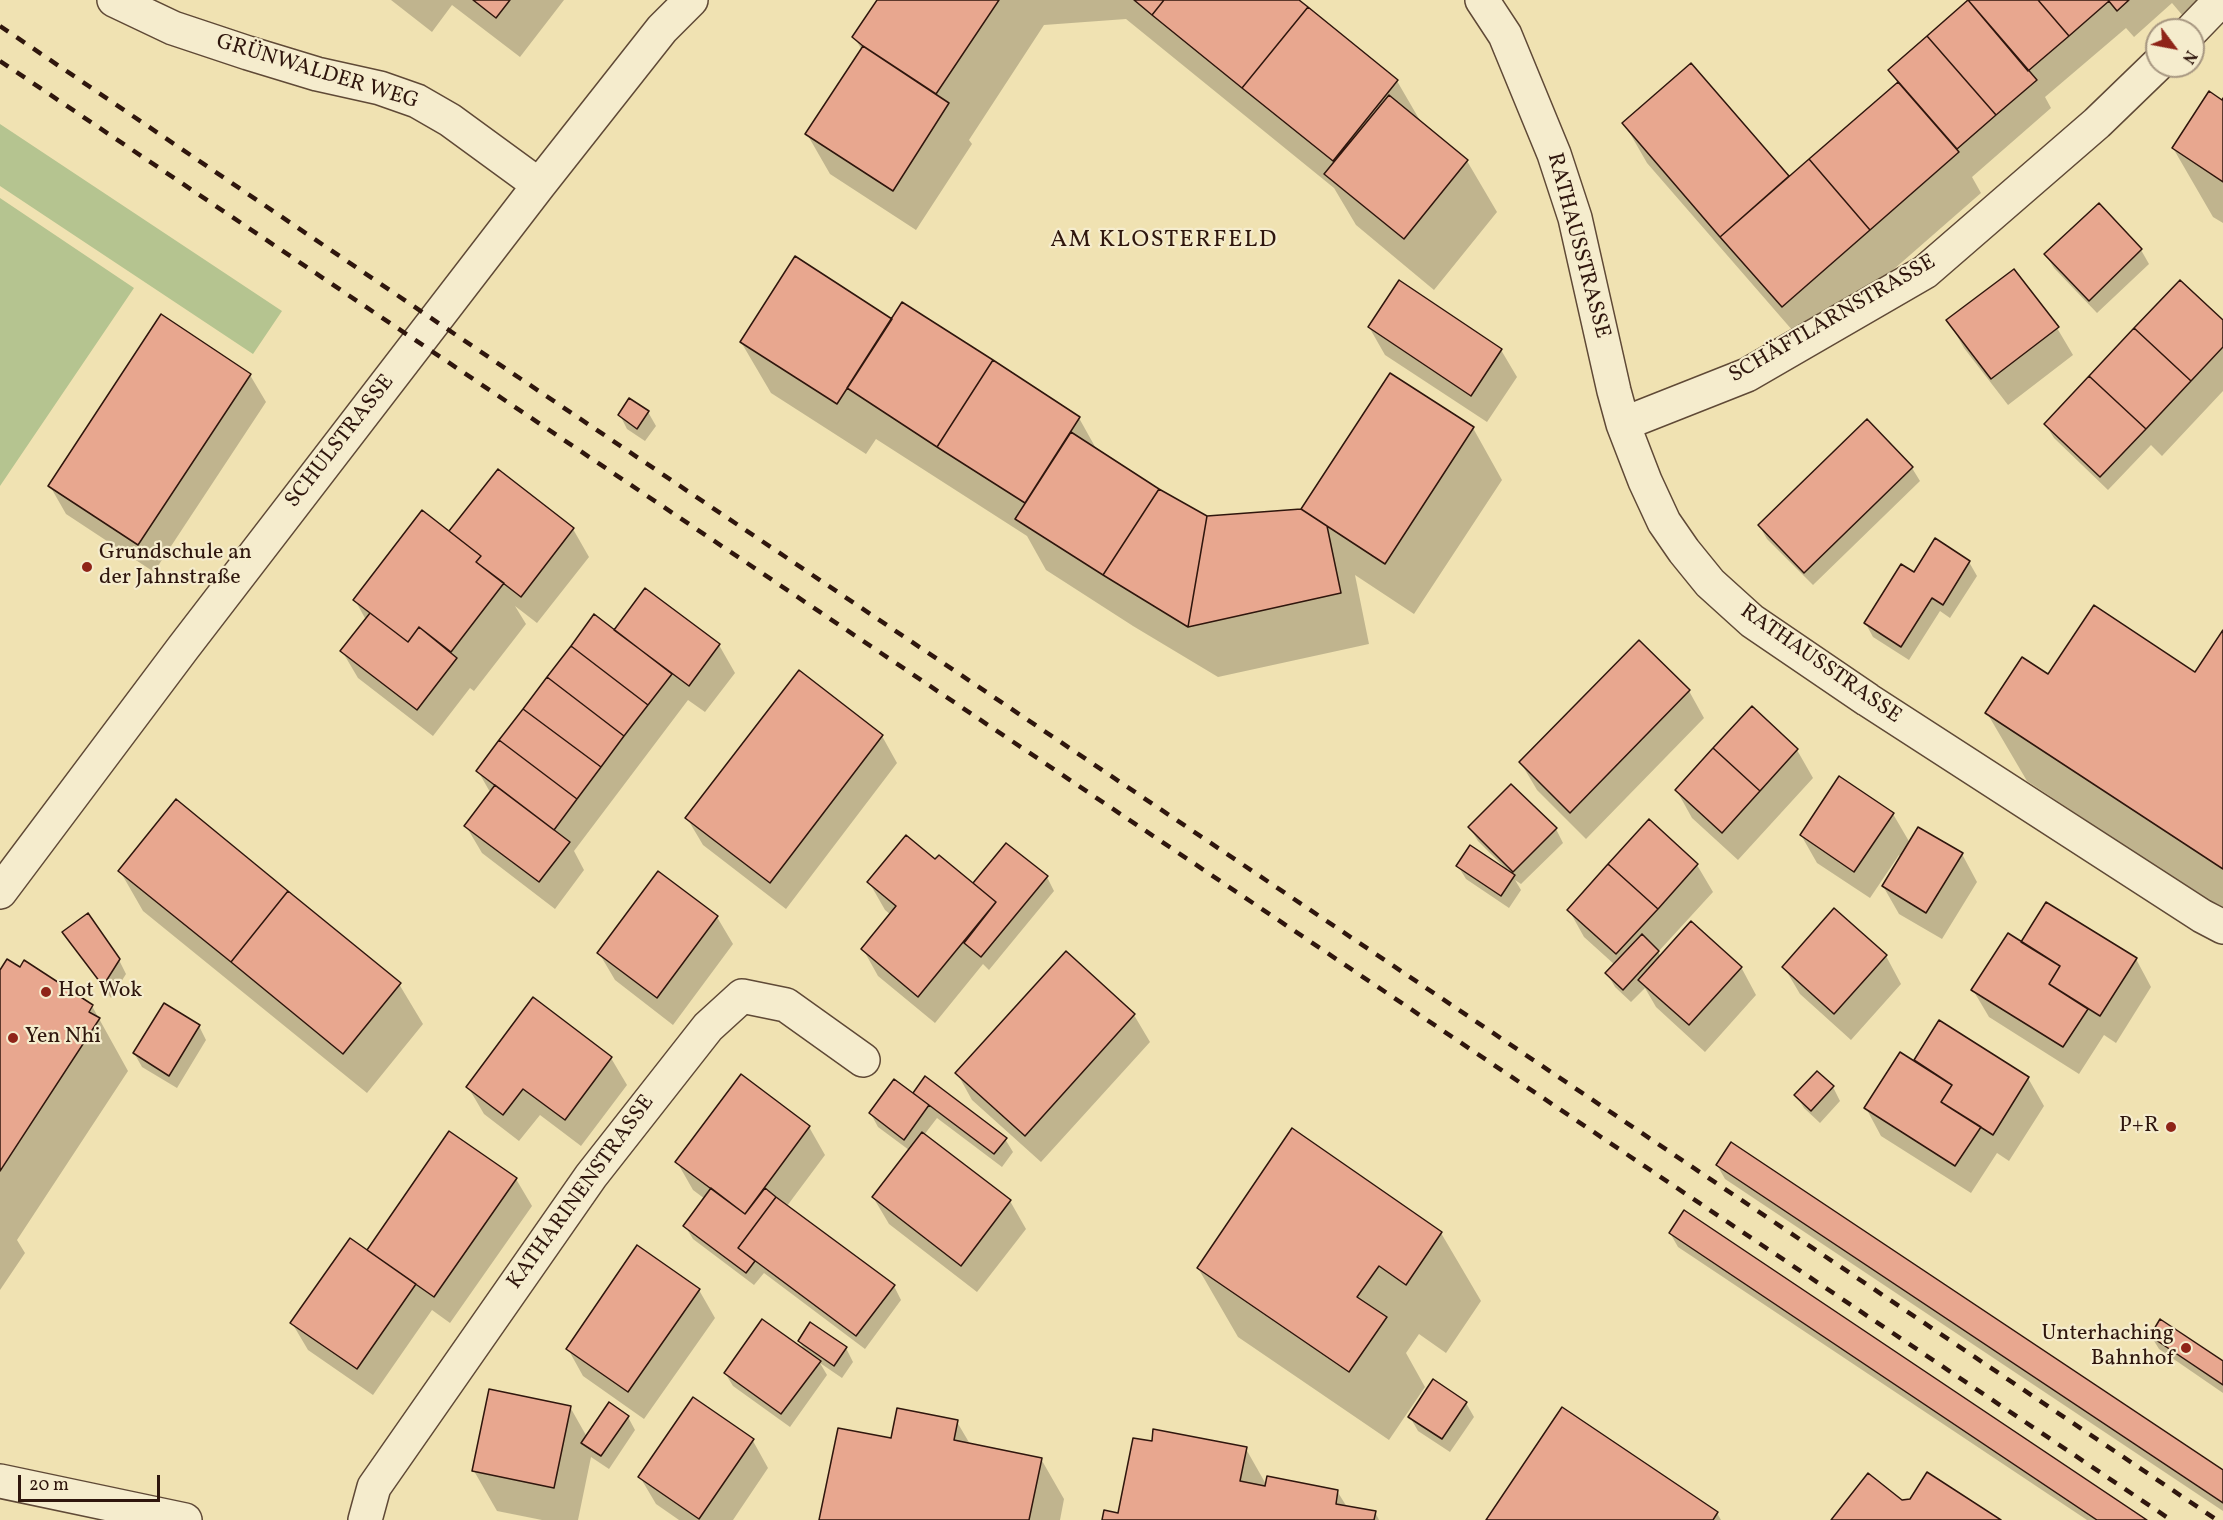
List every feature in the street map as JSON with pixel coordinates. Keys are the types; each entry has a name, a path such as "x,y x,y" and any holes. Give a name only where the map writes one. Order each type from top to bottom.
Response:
{"street":[{"name":"GRÜNWALDER WEG","path":"114,0 173,28 317,74 380,88 417,101 450,120 539,184"},
{"name":"SCHULSTRASSE","path":"0,892 190,638 539,184 662,29 691,0"},
{"name":"RATHAUSSTRASSE","path":"1482,0 1505,35 1554,154 1575,218 1623,424 1645,481 1665,522 1684,551 1710,583 1752,621 1868,700 2202,916 2223,927"},
{"path":"2204,18 2221,0"},
{"name":"SCHÄFTLARNSTRASSE","path":"1623,424 1747,375 1925,272 2097,123 2145,77"},
{"name":"KATHARINENSTRASSE","path":"365,1520 374,1487 591,1176 708,1026 742,996 786,1005 863,1060"},
{"path":"0,1481 185,1520"}],"green space":[{"path":"0,124 282,311 253,354 0,186"},
{"path":"0,198 134,288 0,486"}],"building":[{"path":"473,0 510,0 496,18"},
{"path":"877,0 999,0 936,94 852,37"},
{"path":"1134,0 1164,0 1152,15"},
{"path":"1164,0 1299,0 1308,7 1242,88 1152,15"},
{"path":"1968,0 2037,80 1996,115 1927,36"},
{"path":"1968,0 2038,0 2069,36 2028,71"},
{"path":"2038,0 2108,0 2109,1 2069,36"},
{"path":"2108,0 2129,0 2117,11"},
{"path":"1308,7 1398,80 1333,161 1242,88"},
{"path":"1927,36 1996,115 1957,149 1888,70"},
{"path":"863,46 949,103 893,191 805,134"},
{"path":"1691,63 1789,176 1720,237 1622,123"},
{"path":"1898,82 1959,152 1870,230 1809,159"},
{"path":"2209,91 2222,100 2223,98 2223,182 2172,148"},
{"path":"1389,95 1468,160 1404,239 1324,174"},
{"path":"1809,159 1870,230 1782,307 1720,237"},
{"path":"2099,203 2142,249 2089,301 2044,254"},
{"path":"795,256 892,319 837,404 740,342"},
{"path":"2014,269 2059,327 1991,379 1946,320"},
{"path":"1399,280 1502,349 1471,396 1368,327"},
{"path":"2180,280 2223,320 2223,347 2191,381 2134,328"},
{"path":"902,302 993,360 937,447 847,388"},
{"path":"161,314 251,374 138,545 48,486"},
{"path":"2134,328 2191,381 2146,429 2089,376"},
{"path":"993,360 1080,417 1025,503 937,447"},
{"path":"1390,373 1474,427 1385,564 1301,509"},
{"path":"2089,376 2146,429 2100,477 2044,424"},
{"path":"629,398 649,411 637,429 618,415"},
{"path":"1867,419 1913,467 1804,573 1758,525"},
{"path":"1071,432 1159,489 1103,575 1015,519"},
{"path":"498,469 574,528 521,597 476,562 481,556 449,531"},
{"path":"1159,489 1207,516 1188,627 1103,575"},
{"path":"1301,509 1327,526 1341,593 1188,627 1207,516"},
{"path":"422,510 481,556 476,562 504,583 451,652 419,627 408,642 353,600"},
{"path":"1935,538 1970,561 1943,605 1932,598 1901,647 1864,623 1901,564 1914,572"},
{"path":"645,588 720,644 689,686 614,630"},
{"path":"2094,605 2195,672 2223,630 2223,869 1985,713 2022,657 2048,674"},
{"path":"370,613 408,642 419,627 457,658 417,710 340,651"},
{"path":"594,614 672,674 648,705 571,646"},
{"path":"1639,640 1690,690 1570,813 1519,762"},
{"path":"571,646 648,705 624,736 547,677"},
{"path":"799,670 883,735 770,883 685,818"},
{"path":"547,677 624,736 601,767 523,709"},
{"path":"1752,706 1798,749 1760,791 1713,748"},
{"path":"523,709 601,767 577,799 499,740"},
{"path":"499,740 577,799 554,830 476,771"},
{"path":"1713,748 1760,791 1722,833 1675,790"},
{"path":"1839,776 1894,813 1854,872 1800,835"},
{"path":"1511,784 1557,828 1513,872 1468,827"},
{"path":"495,785 570,842 539,882 464,826"},
{"path":"176,799 288,891 231,962 118,871"},
{"path":"1649,819 1698,864 1658,909 1608,864"},
{"path":"1918,827 1963,853 1926,913 1882,886"},
{"path":"906,835 935,859 939,855 996,902 918,997 861,949 896,906 867,882"},
{"path":"1006,843 1048,876 981,957 964,943 996,902 973,883"},
{"path":"1470,845 1515,875 1501,896 1456,866"},
{"path":"1608,864 1658,909 1616,954 1567,910"},
{"path":"658,871 718,916 657,998 597,953"},
{"path":"288,891 401,983 343,1054 231,962"},
{"path":"2046,902 2137,958 2100,1016 2049,984 2060,966 2021,942"},
{"path":"1834,908 1887,955 1834,1014 1782,967"},
{"path":"88,913 120,959 103,986 62,932"},
{"path":"1691,921 1742,967 1689,1025 1638,980"},
{"path":"2008,933 2060,966 2049,984 2088,1009 2063,1047 1971,990"},
{"path":"1642,934 1659,951 1623,990 1605,973"},
{"path":"1066,951 1135,1014 1025,1136 955,1073"},
{"path":"7,959 20,967 24,960 93,1005 89,1012 100,1018 0,1171 0,970"},
{"path":"533,997 612,1057 565,1120 523,1089 503,1115 466,1087"},
{"path":"164,1003 200,1025 169,1076 133,1053"},
{"path":"1939,1020 2029,1077 1993,1135 1941,1102 1952,1085 1914,1060"},
{"path":"1900,1052 1952,1085 1941,1102 1981,1127 1955,1166 1864,1108"},
{"path":"1817,1071 1834,1086 1811,1111 1794,1095"},
{"path":"741,1074 810,1126 745,1214 675,1162"},
{"path":"925,1076 1007,1138 994,1154 913,1093"},
{"path":"894,1079 929,1105 904,1140 869,1113"},
{"path":"1292,1128 1442,1232 1406,1285 1379,1266 1357,1297 1387,1317 1349,1372 1197,1268"},
{"path":"449,1131 517,1178 434,1297 367,1250"},
{"path":"922,1132 1011,1200 961,1266 872,1197"},
{"path":"1731,1142 2223,1470 2223,1503 1716,1165"},
{"path":"711,1188 745,1214 765,1188 776,1197 738,1248 755,1261 746,1273 683,1226"},
{"path":"776,1197 895,1285 856,1336 738,1248"},
{"path":"1684,1210 2147,1520 2097,1520 1669,1233"},
{"path":"350,1238 416,1284 357,1369 290,1323"},
{"path":"637,1245 700,1289 628,1392 566,1349"},
{"path":"762,1319 821,1361 781,1414 724,1373"},
{"name":"Unterhaching Bahnhof","path":"2160,1319 2223,1361 2223,1385 2150,1336"},
{"path":"810,1322 847,1347 834,1366 798,1341"},
{"path":"1433,1379 1467,1402 1442,1439 1408,1417"},
{"path":"489,1389 571,1406 554,1488 472,1471"},
{"path":"693,1397 754,1439 699,1519 638,1477"},
{"path":"609,1402 629,1416 601,1456 581,1443"},
{"path":"1562,1407 1718,1512 1713,1520 1486,1520"},
{"path":"897,1408 958,1420 954,1440 1042,1458 1029,1520 819,1520 838,1428 891,1438"},
{"path":"1153,1429 1247,1447 1240,1481 1265,1486 1267,1476 1338,1490 1336,1504 1376,1511 1374,1520 1102,1520 1104,1510 1118,1513 1133,1438 1152,1441"},
{"path":"1927,1472 2001,1520 1831,1520 1868,1473 1902,1500 1910,1499"}],"railway":[{"path":"0,26 2217,1520"},
{"path":"0,61 2171,1520"}],"place":[{"name":"Grundschule an der Jahnstraße","path":"87,567"},
{"name":"Hot Wok","path":"46,992"},
{"name":"Yen Nhi","path":"13,1038"},
{"name":"P+R","path":"2171,1127"},
{"name":"Unterhaching Bahnhof","path":"2186,1348"}],"district":[{"name":"AM KLOSTERFELD","path":"1164,242"}]}
